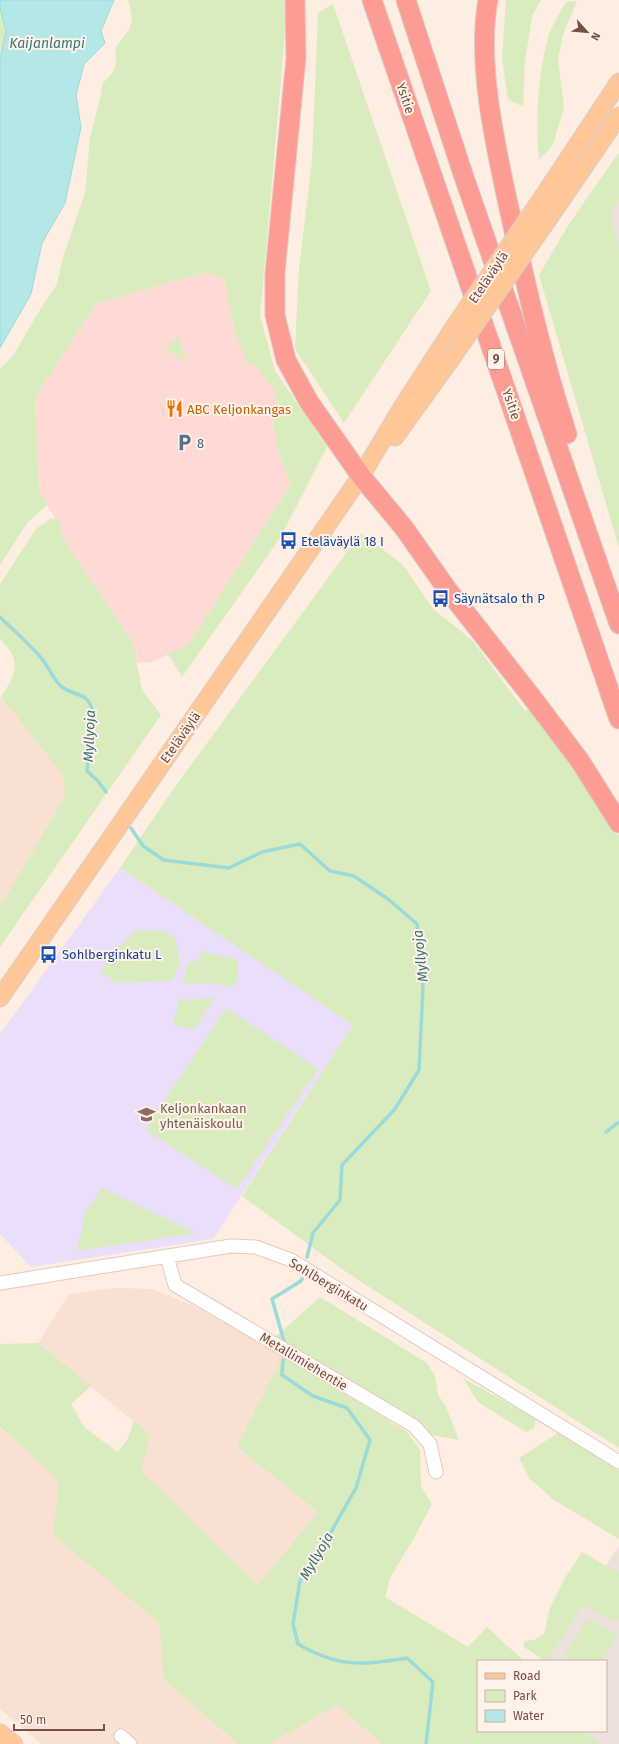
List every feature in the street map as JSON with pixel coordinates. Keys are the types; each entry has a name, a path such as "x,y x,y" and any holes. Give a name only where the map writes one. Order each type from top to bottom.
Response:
{"highway":[{"path":"295,0 296,58 275,273 275,315 286,360 310,402 361,476 404,528 447,589 536,702 580,761 619,823"},
{"name":"Ysitie","path":"372,0 619,719"},
{"name":"9","path":"406,0 463,174 619,624"},
{"path":"479,0 485,41 487,79 497,152 521,267 549,379 575,460 586,527"},
{"path":"485,41 488,0"}],"main road":[{"name":"Eteläväylä","path":"0,998 361,476 443,343 619,82"},
{"name":"Eteläväylä","path":"361,476 404,426 619,116"},
{"path":"0,1733 14,1744"}],"street":[{"name":"Sohlberginkatu","path":"0,1283 231,1246 256,1247 292,1260 619,1462"},
{"name":"Metallimiehentie","path":"167,1256 175,1285 412,1426 430,1444 436,1472"}],"shaded area":[{"path":"619,198 619,249 610,214"},
{"path":"204,273 224,278 234,329 254,364 275,391 280,411 278,452 291,484 188,645 152,662 136,663 133,643 62,537 61,527 39,493 35,398 97,303"},
{"path":"1,697 63,775 65,796 0,907 0,699"},
{"name":"Keljonkankaan yhtenäiskoulu","path":"120,868 353,1025 213,1239 31,1267 0,1234 0,1034"},
{"path":"117,1288 152,1289 196,1307 283,1356 237,1447 318,1512 258,1585 140,1471 150,1435 38,1343 69,1294"},
{"path":"0,1428 60,1481 53,1535 159,1623 164,1680 238,1744 42,1744 0,1709"},
{"path":"619,1545 619,1744 601,1744 586,1732 607,1732 607,1660 549,1660"},
{"path":"337,1705 382,1744 269,1744"}],"green space":[{"path":"128,0 284,0 286,22 260,316 275,371 327,447 280,538 182,677 168,654 188,645 291,484 278,452 273,420 279,411 275,391 254,364 247,364 234,329 224,278 204,273 97,303 35,398 39,493 47,505 28,522 0,565 0,369 15,353 36,316 57,284 64,254 85,193 90,138 101,95 102,84 113,72 116,65 115,49 130,27 131,16"},
{"path":"506,0 541,0 532,16 525,61 523,107 508,99 502,59"},
{"path":"577,1 563,35 558,60 564,107 553,145 539,160 537,130 538,99 542,67 548,38 551,29 566,2"},
{"path":"333,4 431,291 344,423 295,349 299,269 312,161 318,13"},
{"path":"0,7 6,31 0,60"},
{"path":"619,152 619,198 610,214 619,249 619,548 539,275 569,224"},
{"path":"178,337 186,358 182,360 164,348"},
{"path":"56,518 61,527 62,537 133,643 142,690 161,715 0,947 0,907 65,796 63,775 1,697 15,668 12,654 0,639 0,584 36,529 50,519"},
{"path":"361,533 403,565 433,609 473,641 525,711 531,707 619,836 619,1448 349,1274 242,1196 353,1025 120,868 172,791"},
{"path":"157,928 175,938 180,963 172,981 117,983 100,971 120,945 123,944 135,930 155,931"},
{"path":"202,951 237,960 238,973 235,987 212,984 183,984 187,963 197,961"},
{"path":"214,998 194,1030 173,1025 179,1000"},
{"path":"226,1008 318,1069 237,1189 145,1130"},
{"path":"102,1188 196,1233 77,1251 85,1213"},
{"path":"320,1297 427,1363 435,1376 438,1395 445,1405 459,1440 432,1435 426,1428 273,1339"},
{"path":"38,1343 91,1386 71,1404 85,1428 118,1452 127,1440 134,1421 150,1435 141,1471 258,1585 318,1512 237,1447 283,1356 407,1432 420,1450 421,1486 432,1504 390,1578 385,1597 468,1647 487,1627 523,1660 477,1660 477,1732 586,1732 601,1744 382,1744 337,1705 269,1744 238,1744 164,1680 159,1623 53,1535 59,1481 0,1427 0,1344"},
{"path":"463,1378 536,1419 534,1428 526,1432 478,1402"},
{"path":"558,1433 619,1471 619,1539 554,1500 530,1479 519,1458"},
{"path":"582,1552 619,1573 619,1622 582,1606 549,1660 544,1660 524,1647 524,1641 534,1640 544,1634 550,1607 565,1578"},
{"path":"588,1618 617,1635 602,1660 562,1660"}],"water":[{"name":"Kaijanlampi","path":"0,0 114,0 101,31 105,43 84,64 76,95 81,127 65,203 42,243 31,294 0,348 0,60 6,31 0,7"}],"waterway":[{"name":"Myllyoja","path":"0,617 37,653 62,687 80,695 90,704 92,709 87,771 98,781 106,792"},
{"name":"Myllyoja","path":"131,828 143,846 164,860 229,868 262,852 300,844 330,871 354,876 388,899 417,924 423,987 419,1070 395,1109 342,1165 340,1200 313,1233 307,1257"},
{"path":"606,1132 619,1122"},
{"name":"Myllyoja","path":"284,1341 272,1299 302,1279"},
{"name":"Myllyoja","path":"283,1360 282,1375 313,1396 347,1408 370,1440 356,1488 322,1548 300,1581 293,1624 298,1644 326,1657 351,1663 377,1662 407,1658 433,1682 426,1744"}],"place":[{"name":"ABC Keljonkangas","path":"174,409"},
{"name":"8","path":"184,443"},
{"name":"Eteläväylä 18 I","path":"288,541"},
{"name":"Säynätsalo th P","path":"441,598"},
{"name":"Sohlberginkatu L","path":"49,954"},
{"name":"Keljonkankaan yhtenäiskoulu","path":"147,1115"}]}
